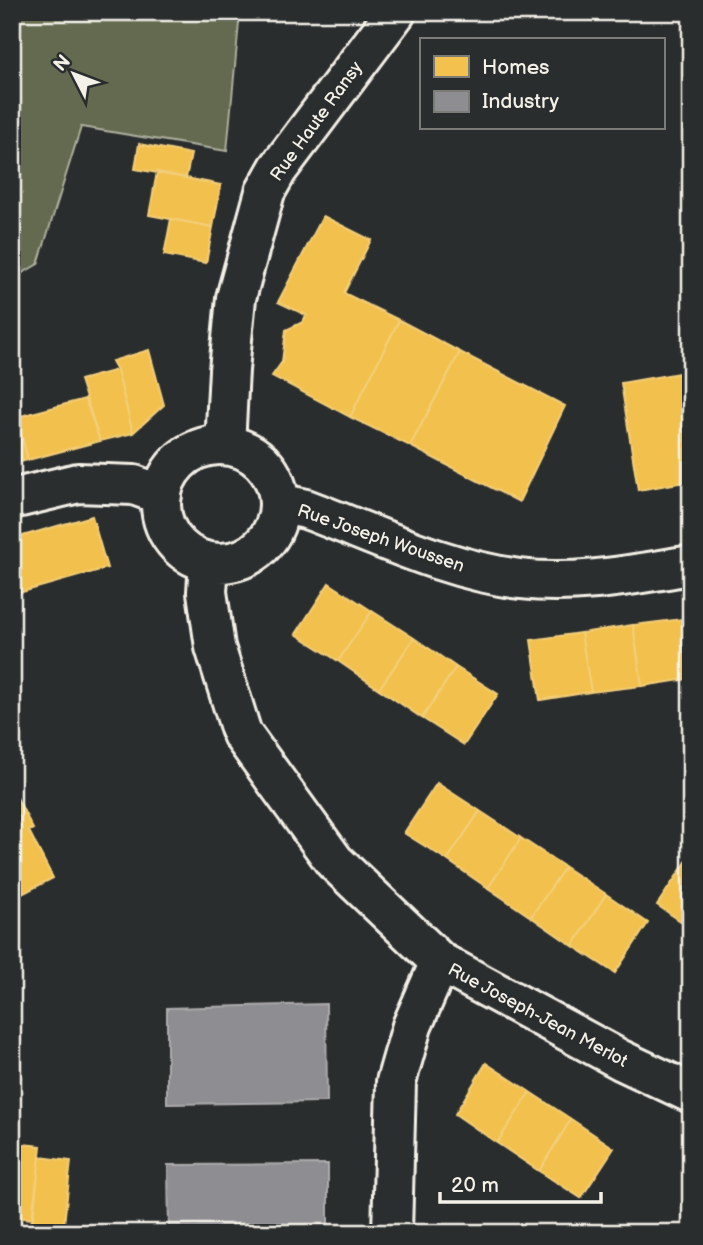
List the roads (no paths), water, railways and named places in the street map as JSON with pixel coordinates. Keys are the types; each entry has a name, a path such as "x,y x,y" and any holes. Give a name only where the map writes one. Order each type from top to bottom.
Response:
{"street":[{"name":"Rue Haute Ransy","path":"225,445 236,298 265,192 278,169 396,12"},
{"path":"225,445 242,449 257,458 269,470 279,503 270,536 258,550 226,563 209,562 177,545 167,530 162,513 162,495 167,479 177,464 190,453 207,446 225,445"},
{"path":"12,499 78,483 134,485 162,495"},
{"name":"Rue Joseph Woussen","path":"279,503 306,509 466,569 522,579 602,579 691,565"},
{"name":"Rue Joseph-Jean Merlot","path":"209,562 207,592 215,647 242,734 334,861 440,962 621,1060 691,1093"},
{"path":"393,1233 396,1082 412,1026 440,962"}]}
